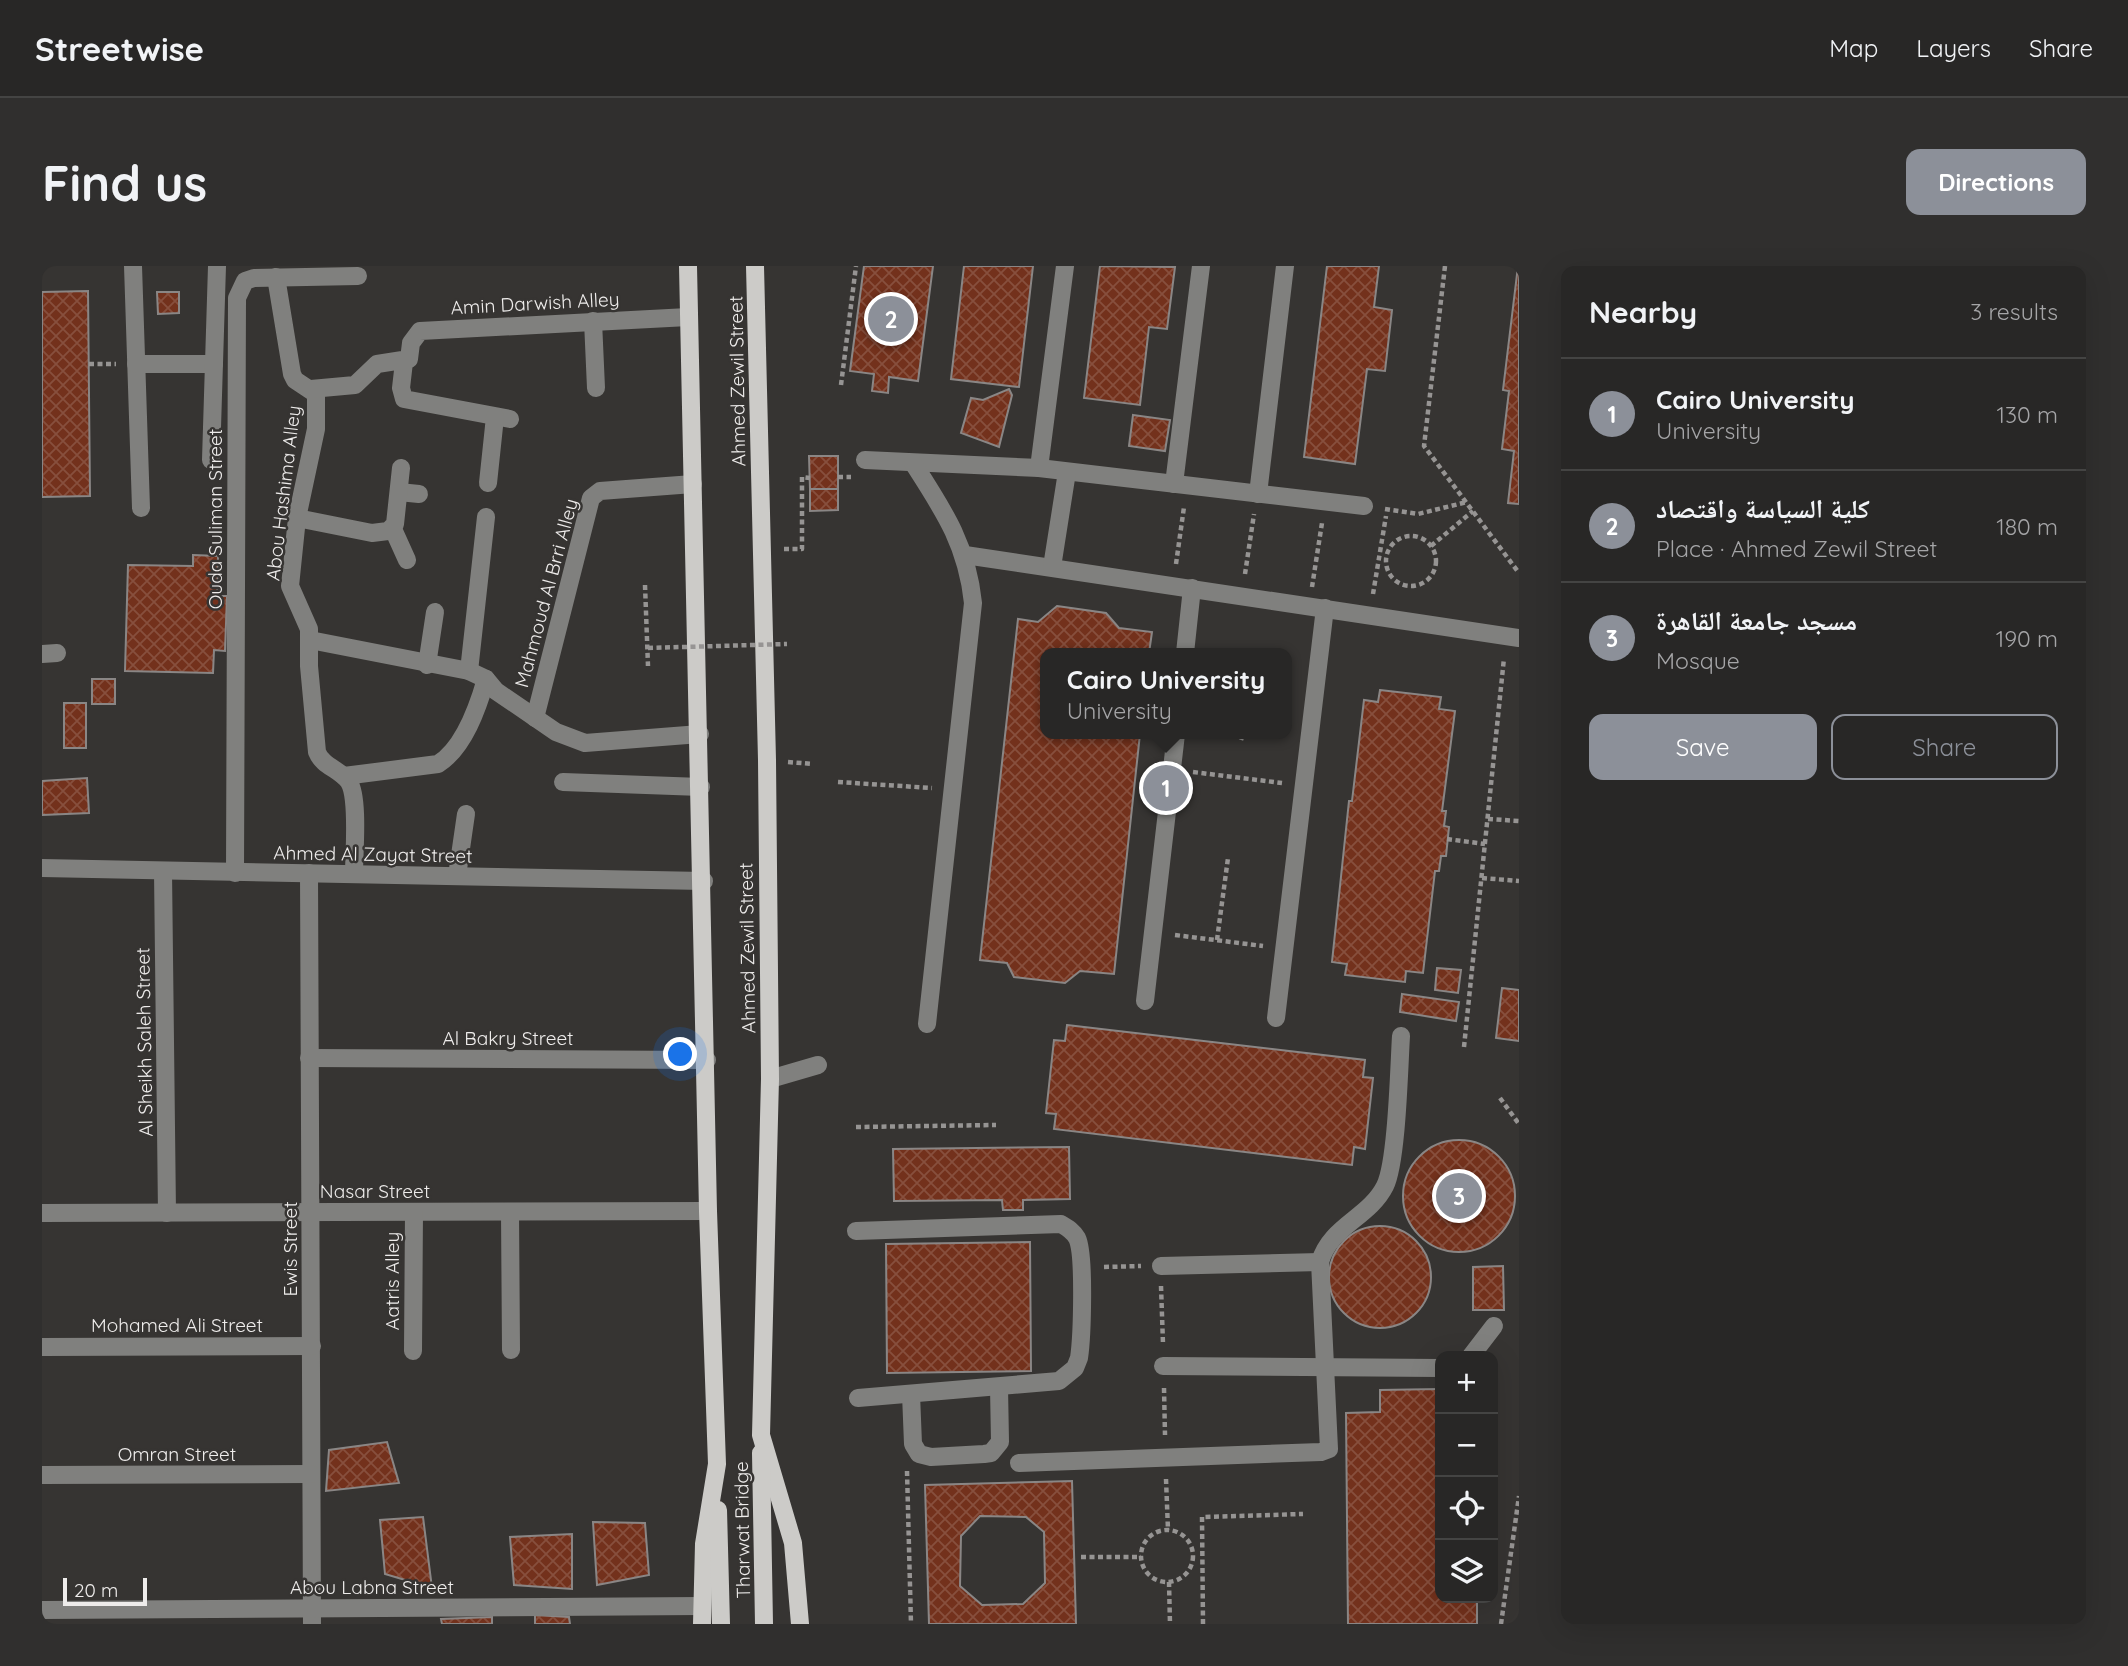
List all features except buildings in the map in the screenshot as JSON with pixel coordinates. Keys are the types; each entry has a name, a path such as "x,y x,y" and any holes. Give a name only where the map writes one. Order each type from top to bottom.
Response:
{"main road":[{"path":"688,266 704,881 708,1211 717,1464 704,1544 702,1615"},
{"name":"Ahmed Zewil Street","path":"755,266 767,760 770,1079 761,1436 793,1543 800,1624"},
{"name":"Tharwat Bridge","path":"761,1436 764,1624"},
{"name":"Tharwat Bridge","path":"717,1464 721,1624"}],"street":[{"path":"133,266 141,508"},
{"path":"211,460 217,266"},
{"path":"1039,468 1065,266"},
{"path":"1181,485 1201,266"},
{"path":"1258,494 1285,266"},
{"name":"Ouda Suliman Street","path":"235,873 237,298 246,281 276,277 358,276"},
{"name":"Abou Hashima Alley","path":"276,277 292,374 295,380 316,394 316,429 298,518 290,586 310,640"},
{"name":"Amin Darwish Alley","path":"488,483 502,418 404,400 401,388 404,362 409,359 411,344 420,331 688,317"},
{"path":"593,321 596,388"},
{"path":"311,389 355,385 377,364 404,362"},
{"path":"136,364 214,364"},
{"path":"865,460 1039,468 1364,506"},
{"path":"912,463 946,516 965,555 973,603 927,1024"},
{"path":"401,468 393,528 407,560"},
{"path":"1052,567 1067,472"},
{"name":"Mahmoud Al Brri Alley","path":"535,718 591,498 600,491 693,484"},
{"path":"399,492 419,494"},
{"path":"469,671 486,517"},
{"path":"298,518 372,533 393,528"},
{"path":"965,555 1512,637"},
{"path":"1186,648 1192,588"},
{"path":"1276,1018 1303,786 1317,607"},
{"path":"427,665 435,612"},
{"path":"354,874 353,794 344,776 320,759 317,752 309,666 310,640 427,665 469,671 486,679 496,691 556,732 585,743 700,734"},
{"path":"344,776 438,764 445,759 473,717 486,679"},
{"path":"1145,1001 1174,739"},
{"path":"563,782 701,787"},
{"path":"457,876 466,814"},
{"name":"Ahmed Al Zayat Street","path":"42,868 704,881"},
{"name":"Al Sheikh Saleh Street","path":"163,871 167,1213"},
{"name":"Ewis Street","path":"309,873 312,1616"},
{"path":"1019,1463 1325,1451 1331,1445 1320,1262 1329,1240 1377,1197 1390,1174 1401,1036"},
{"name":"Al Bakry Street","path":"309,1058 707,1060"},
{"path":"770,1079 818,1065"},
{"name":"Nasar Street","path":"42,1213 708,1211"},
{"name":"Aatris Alley","path":"413,1351 414,1212"},
{"path":"510,1212 511,1350"},
{"path":"856,1231 1049,1223 1071,1230 1078,1240 1080,1252 1079,1358 1075,1368 1059,1381 858,1398"},
{"path":"1161,1266 1320,1262"},
{"path":"1475,1351 1494,1326"},
{"name":"Mohamed Ali Street","path":"42,1347 312,1346"},
{"path":"1163,1366 1435,1368"},
{"path":"911,1394 915,1450 931,1457 991,1453 1000,1442 999,1387"},
{"name":"Omran Street","path":"42,1475 311,1474"},
{"name":"Abou Labna Street","path":"42,1610 312,1616 702,1615"}],"path":[{"path":"841,385 856,266"},
{"path":"1445,266 1424,446 1519,573"},
{"path":"802,549 802,477 810,478"},
{"path":"1173,585 1181,485"},
{"path":"1241,596 1258,494"},
{"path":"1317,607 1325,501"},
{"path":"1364,506 1419,514 1467,502"},
{"path":"1370,615 1387,509"},
{"path":"1431,546 1473,511"},
{"path":"1415,536 1431,546 1435,565 1426,581 1407,585 1391,575 1386,557 1396,541 1415,536"},
{"path":"645,585 648,666"},
{"path":"1464,1047 1485,844 1512,637"},
{"path":"648,648 787,644"},
{"path":"1171,769 1303,786"},
{"path":"838,782 954,789"},
{"path":"1488,819 1519,821"},
{"path":"1447,839 1485,844"},
{"path":"1217,940 1228,858"},
{"path":"1482,878 1519,881"},
{"path":"1153,932 1284,948"},
{"path":"1500,1098 1519,1124"},
{"path":"856,1127 996,1125"},
{"path":"911,1624 906,1474 915,1450"},
{"path":"1501,1624 1519,1496"},
{"path":"1203,1624 1202,1517 1303,1514"},
{"path":"1168,1530 1186,1538 1191,1546 1191,1566 1178,1580 1169,1582 1149,1575 1141,1557 1149,1538 1168,1530"},
{"path":"1081,1557 1141,1557"},
{"path":"1169,1582 1170,1624"}],"place":[{"name":"كلية السياسة واقتصاد","path":"891,319"},
{"name":"Cairo University","path":"1166,788"},
{"name":"مسجد جامعة القاهرة","path":"1459,1196"}]}
